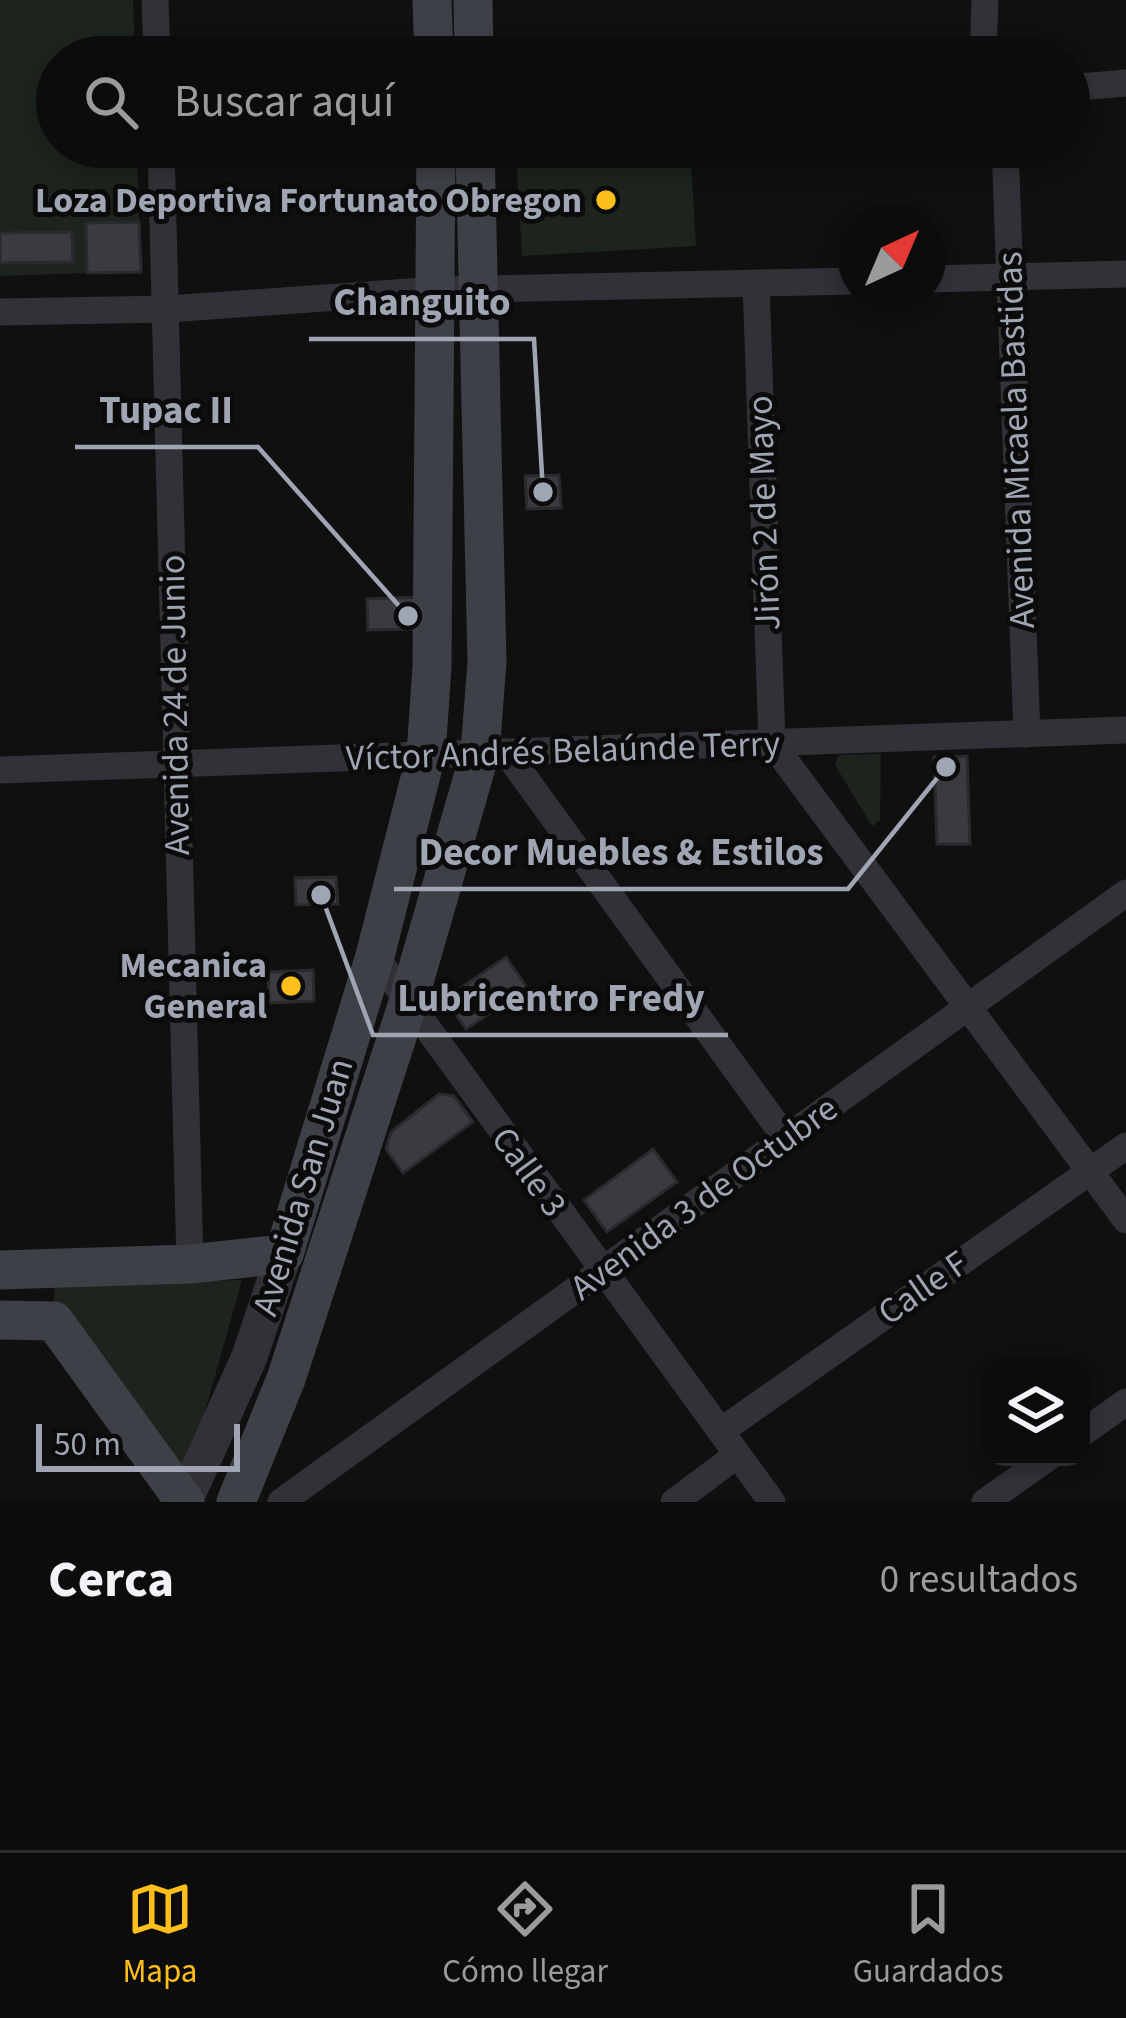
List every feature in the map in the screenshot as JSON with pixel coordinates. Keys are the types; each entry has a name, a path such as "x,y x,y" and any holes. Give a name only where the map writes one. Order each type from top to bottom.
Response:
{"main road":[{"path":"432,0 433,36"},
{"path":"473,0 474,36"},
{"name":"Avenida San Juan","path":"284,1254 374,956 426,755 432,666 436,168"},
{"name":"Avenida San Juan","path":"236,1502 286,1379 493,753 476,168"},
{"path":"0,1270 190,1264 284,1254"},
{"path":"0,1320 54,1321 184,1502"}],"street":[{"path":"155,0 156,36"},
{"path":"984,36 985,0"},
{"path":"1090,86 1126,83"},
{"name":"Avenida 24 de Junio","path":"162,168 190,1264"},
{"name":"Avenida Micaela Bastidas","path":"1006,168 1027,734"},
{"path":"946,279 1126,274"},
{"path":"0,312 169,309 436,290 838,281"},
{"name":"Jirón 2 de Mayo","path":"756,283 772,743"},
{"name":"Víctor Andrés Belaúnde Terry","path":"0,770 1126,730"},
{"path":"772,743 1126,1220"},
{"path":"493,753 785,1138"},
{"name":"Avenida 3 de Octubre","path":"281,1502 1126,893"},
{"name":"Calle 3","path":"374,956 772,1502"},
{"name":"Calle F","path":"721,1431 1126,1146"},
{"name":"Avenida San Juan","path":"184,1502 249,1358 284,1254"},
{"path":"1090,1428 1126,1402"},
{"path":"674,1502 737,1455"},
{"path":"986,1502 1036,1466"}],"shaded area":[{"path":"0,0 133,0 134,36 36,36 36,168 138,168 139,222 86,224 87,273 0,276"},
{"name":"Loza Deportiva Fortunato Obregon","path":"517,168 691,168 696,246 522,256"},
{"path":"881,754 880,820 872,826 835,765 839,755"},
{"path":"242,1280 184,1486 53,1308 55,1285"}],"building":[{"path":"139,222 141,272 87,273 86,223"},
{"path":"72,232 73,262 0,263 0,233"},
{"path":"559,475 561,508 527,509 525,476"},
{"path":"422,597 423,629 368,630 367,599"},
{"path":"967,756 970,844 937,844 934,757"},
{"path":"336,877 338,904 296,905 295,878"},
{"path":"506,957 527,988 466,1029 445,999"},
{"name":"Mecanica General","path":"313,970 314,1001 269,1003 268,972"},
{"path":"439,1094 454,1096 473,1122 403,1173 386,1149 391,1132"},
{"path":"653,1149 677,1182 607,1232 584,1200"}],"place":[{"name":"Loza Deportiva Fortunato Obregon","path":"606,200"},
{"name":"Changuito","path":"543,492"},
{"name":"Tupac II","path":"408,616"},
{"name":"Decor Muebles & Estilos","path":"946,767"},
{"name":"Lubricentro Fredy","path":"321,895"},
{"name":"Mecanica General","path":"291,986"}]}
